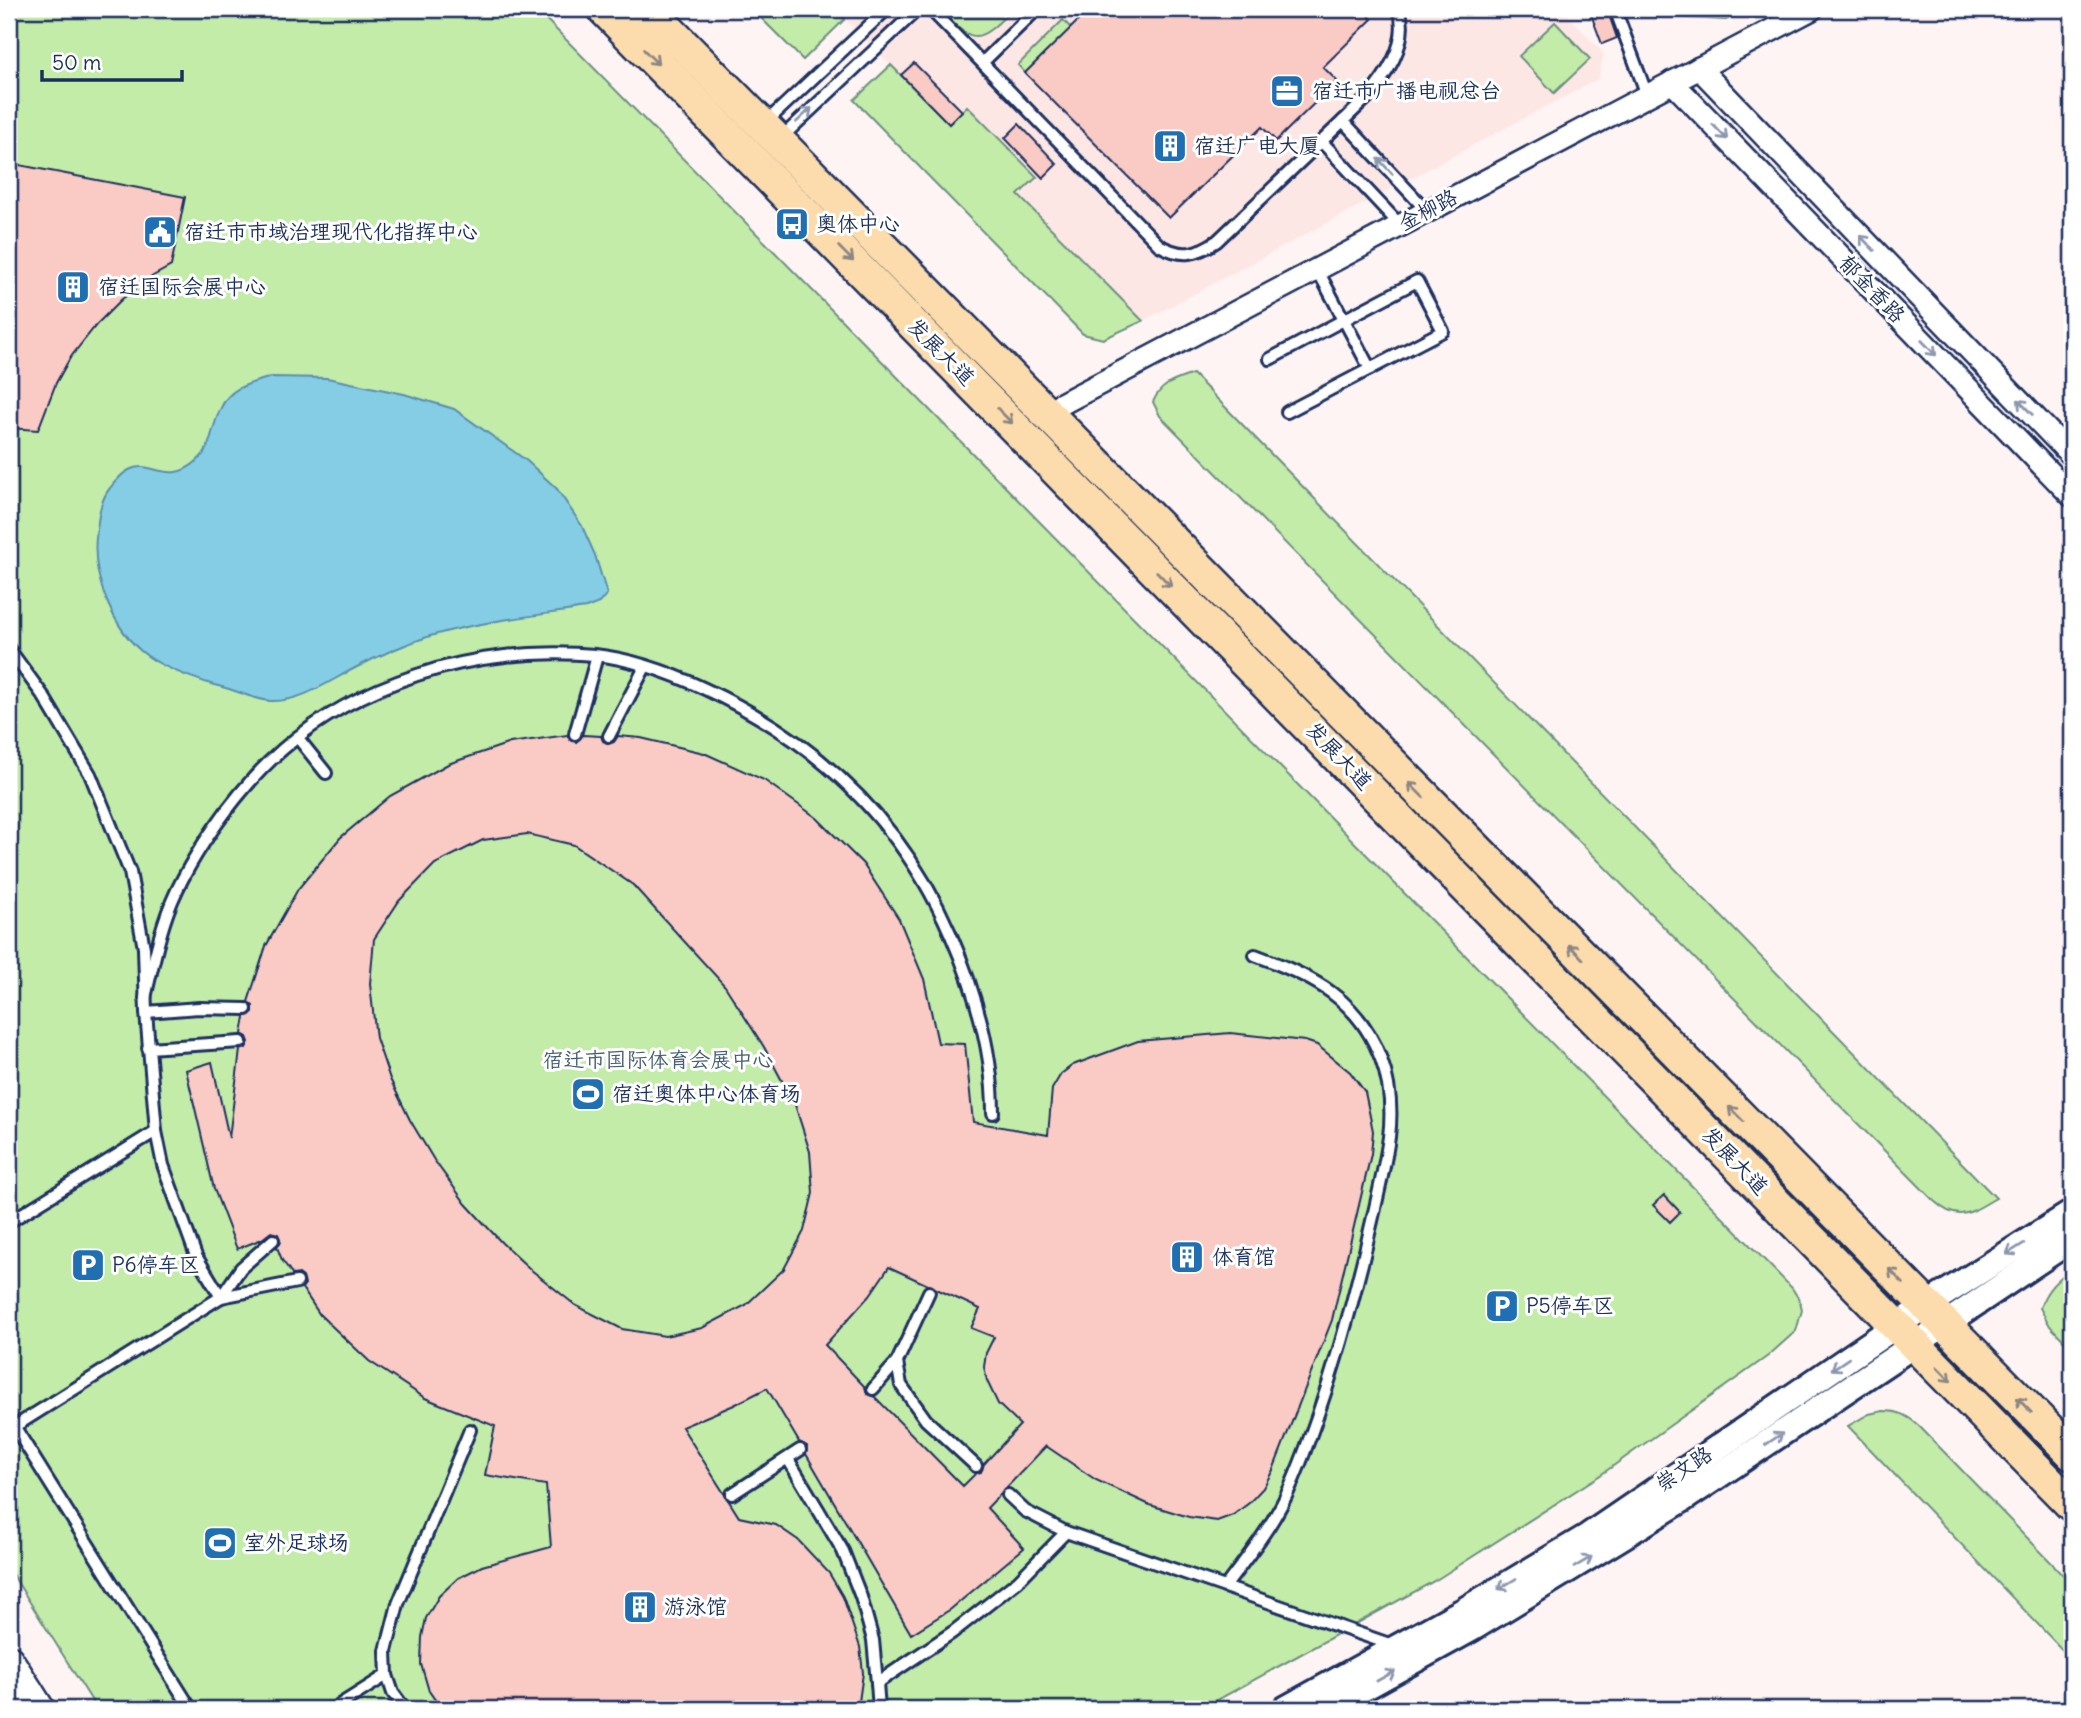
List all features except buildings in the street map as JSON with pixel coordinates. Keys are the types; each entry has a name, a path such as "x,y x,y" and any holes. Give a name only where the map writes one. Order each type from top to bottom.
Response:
{"main road":[{"name":"发展大道","path":"604,9 758,144 1044,412 2072,1454"},
{"name":"发展大道","path":"648,9 758,144 2072,1505"},
{"path":"9,1660 40,1709"},
{"path":"9,1700 14,1709"}],"street":[{"name":"金柳路","path":"1044,412 1812,9"},
{"name":"郁金香路","path":"1699,68 2072,456"},
{"name":"郁金香路","path":"1672,82 2072,496"},
{"name":"崇文路","path":"1285,1709 1398,1647 1588,1536 1665,1481 1935,1315 2072,1213"},
{"name":"崇文路","path":"1935,1315 2072,1239"},
{"name":"崇文路","path":"1326,1709 1473,1628 1682,1500 1905,1335"}],"lane":[{"path":"866,9 876,19"},
{"path":"758,144 887,9"},
{"path":"758,144 918,9"},
{"path":"930,9 1159,245 1173,253 1187,254 1217,241 1374,91 1393,61 1401,37 1399,9"},
{"path":"983,62 1037,9"},
{"path":"1615,9 1647,95"},
{"path":"1343,121 1427,211"},
{"path":"1322,142 1400,225"},
{"path":"1317,269 1370,369"},
{"path":"1270,359 1417,281 1443,331 1287,412"},
{"path":"9,649 44,697 90,774 130,872 144,948 148,1048 156,1131 163,1165 196,1256 221,1297"},
{"path":"145,998 164,921 181,883 202,846 240,794 282,749 340,707 385,685 437,668 477,659 532,655 597,656 676,676 719,695 786,733 826,763 852,788 900,843 937,903 970,979 984,1037 993,1092 993,1113"},
{"path":"575,734 597,656"},
{"path":"609,736 645,667"},
{"path":"298,738 326,773"},
{"path":"1225,1587 1279,1510 1309,1440 1335,1365 1353,1301 1390,1136 1387,1076 1364,1024 1347,1004 1327,988 1297,970 1255,955"},
{"path":"146,1012 199,1008 246,1009"},
{"path":"148,1048 241,1042"},
{"path":"9,1222 156,1131"},
{"path":"221,1297 241,1268 273,1240"},
{"path":"191,1709 10,1429 221,1297 298,1282"},
{"path":"873,1390 897,1362 929,1292"},
{"path":"897,1362 901,1385 909,1399 926,1420 976,1466"},
{"path":"405,1709 393,1693 387,1675 386,1651 398,1604 470,1430"},
{"path":"732,1494 800,1450"},
{"path":"788,1459 844,1551 861,1597 873,1640 879,1709"},
{"path":"1008,1495 1025,1511 1066,1532 1398,1647"},
{"path":"877,1683 953,1632 1018,1581 1066,1532"},
{"path":"333,1709 387,1675"}],"shaded area":[{"path":"835,9 1562,9 1604,54 1598,79 1143,321"}],"green space":[{"name":"宿迁市国际体育会展中心","path":"9,9 536,9 1792,1288 1802,1310 1796,1331 1768,1356 1599,1476 1436,1580 1201,1709 97,1709 9,1569"},
{"path":"752,9 835,9 845,19 803,60"},
{"path":"938,9 1013,9 991,29 976,36 960,29"},
{"path":"1747,9 1726,20 1688,18 1666,11"},
{"path":"1063,20 1071,28 1025,73 1018,65"},
{"path":"1555,22 1590,59 1554,93 1519,56"},
{"path":"891,65 949,124 967,106 1037,177 1018,195 1143,321 1103,339 1083,334 854,100"},
{"path":"1193,374 1996,1198 1972,1211 1958,1214 1934,1201 1160,416 1153,402 1160,390"},
{"path":"2072,1268 2072,1349 2050,1326 2040,1308 2053,1285"},
{"path":"1883,1411 1902,1414 1919,1426 2072,1584 2072,1660 1848,1426 1869,1414"}],"water":[{"path":"272,377 327,378 404,394 454,409 527,461 557,489 582,526 595,555 607,594 599,603 586,608 488,623 430,636 375,658 304,695 281,701 255,698 186,675 154,661 134,645 107,603 96,554 103,499 121,476 137,467 169,472 187,468 206,451 216,419 232,393 247,384"}],"place":[{"name":"宿迁市广播电视总台","path":"1287,91"},
{"name":"宿迁广电大厦","path":"1170,146"},
{"name":"奥体中心","path":"792,224"},
{"name":"宿迁市市域治理现代化指挥中心","path":"160,232"},
{"name":"宿迁国际会展中心","path":"73,287"},
{"name":"宿迁奥体中心体育场","path":"588,1094"},
{"name":"体育馆","path":"1187,1257"},
{"name":"P6停车区","path":"88,1265"},
{"name":"P5停车区","path":"1502,1306"},
{"name":"室外足球场","path":"220,1543"},
{"name":"游泳馆","path":"640,1607"}]}
